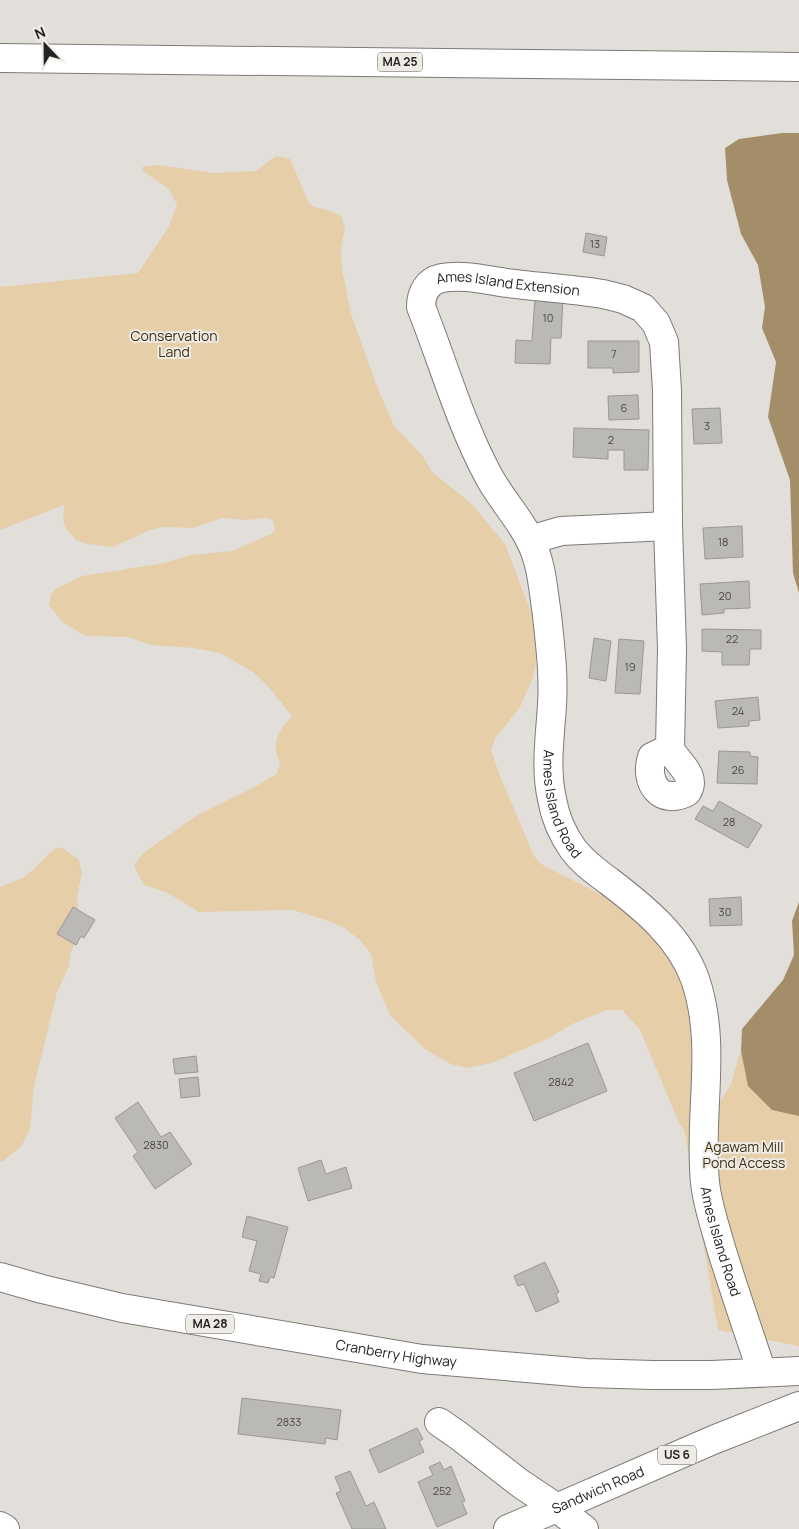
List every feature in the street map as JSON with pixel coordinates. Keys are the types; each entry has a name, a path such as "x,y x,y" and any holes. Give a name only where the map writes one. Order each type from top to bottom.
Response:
{"main road":[{"name":"MA 25","path":"0,58 799,67"},
{"name":"Ames Island Extension","path":"530,540 522,524 488,475 476,450 421,307 421,297 424,291 432,282 441,278 478,278 603,294 623,298 637,304 650,314 660,332 665,354 669,472 668,526"},
{"path":"530,540 561,531 668,526 672,649 670,748"},
{"name":"Ames Island Road","path":"530,540 541,572 554,679 548,739 548,768 553,806 560,826 574,850 590,867 628,896 667,933 682,953 695,980 704,1015 706,1040 703,1153 705,1184 716,1231 762,1372"},
{"name":"Cranberry Highway","path":"0,1277 122,1308 422,1360 596,1374 653,1376 799,1371"},
{"name":"Sandwich Road","path":"508,1529 713,1440 799,1406"},
{"path":"439,1422 584,1529"},
{"path":"0,1526 5,1529"}],"green space":[{"path":"276,156 290,159 309,203 314,207 329,210 341,216 345,227 341,248 342,269 351,314 376,384 394,426 423,456 432,472 472,504 505,544 536,625 538,652 533,678 520,707 496,737 491,750 534,856 541,864 616,902 674,950 718,1105 731,1084 740,1052 799,1106 799,1346 718,1330 684,1129 680,1125 640,1030 622,1010 607,1010 570,1025 551,1037 492,1063 467,1068 451,1064 426,1050 390,1015 376,982 371,954 360,940 344,928 329,921 293,910 199,912 166,892 144,885 134,866 143,853 199,814 277,774 280,763 276,751 276,741 282,728 292,716 267,685 253,672 220,653 194,648 151,645 128,637 86,636 62,622 49,605 51,594 56,589 82,576 165,563 190,555 232,551 273,533 275,529 273,520 265,518 247,520 222,518 193,528 164,527 150,530 113,547 87,544 76,540 67,530 63,520 64,505 0,530 0,287 138,273 168,228 177,205 169,189 144,172 142,167 159,165 214,173 256,171"},
{"path":"61,847 79,860 82,873 77,896 80,931 70,954 69,966 57,992 34,1086 30,1129 21,1147 3,1161 0,1161 0,887 25,877 53,850"}],"shaded area":[{"path":"782,133 799,133 799,593 793,573 790,480 768,417 776,362 762,328 765,307 758,265 741,234 727,180 725,148 739,139"},
{"path":"799,902 799,1116 772,1110 748,1086 741,1051 742,1029 783,980 794,955 792,921"}],"building":[{"path":"586,233 607,237 604,256 583,252"},
{"path":"535,298 563,299 561,338 551,338 550,364 515,363 516,340 532,341"},
{"path":"588,341 639,341 639,372 613,373 613,368 588,368"},
{"path":"638,395 639,419 609,420 608,396"},
{"path":"720,408 722,443 694,444 692,409"},
{"path":"574,428 649,430 648,470 624,470 624,450 608,450 608,459 573,457"},
{"path":"742,526 743,557 705,559 703,528"},
{"path":"749,581 750,608 724,609 724,613 702,615 700,584"},
{"path":"702,629 761,630 761,649 750,649 749,665 722,665 722,652 702,651"},
{"path":"594,638 611,641 606,681 589,678"},
{"path":"619,639 644,641 640,694 615,693"},
{"path":"758,697 760,720 749,721 749,726 718,728 715,701"},
{"path":"719,751 750,752 750,756 758,757 757,784 717,783"},
{"path":"719,801 762,825 748,848 695,819 703,806 713,811"},
{"path":"741,897 742,925 710,926 709,899"},
{"path":"73,907 95,920 84,938 81,936 76,945 57,934"},
{"path":"588,1043 607,1091 534,1121 514,1073"},
{"path":"196,1056 198,1072 175,1074 173,1059"},
{"path":"198,1077 200,1096 181,1098 179,1079"},
{"path":"138,1102 161,1137 170,1132 192,1164 155,1189 133,1156 138,1152 115,1118"},
{"path":"321,1160 326,1174 346,1167 352,1188 308,1201 298,1168"},
{"path":"247,1216 288,1227 274,1278 270,1277 268,1283 259,1281 261,1274 249,1271 257,1241 242,1237"},
{"path":"545,1262 559,1292 556,1294 559,1302 536,1312 524,1284 518,1286 514,1276"},
{"path":"242,1398 341,1410 337,1440 326,1438 325,1444 238,1434"},
{"path":"417,1428 423,1439 419,1441 424,1452 379,1473 369,1450"},
{"path":"440,1462 444,1470 451,1466 465,1501 462,1502 467,1514 437,1527 418,1482 433,1475 429,1467"},
{"path":"350,1471 366,1506 374,1502 386,1529 352,1529 336,1493 341,1491 335,1477"}],"park label":[{"name":"Conservation Land","path":"174,344"},
{"name":"Agawam Mill Pond Access","path":"744,1156"}]}
